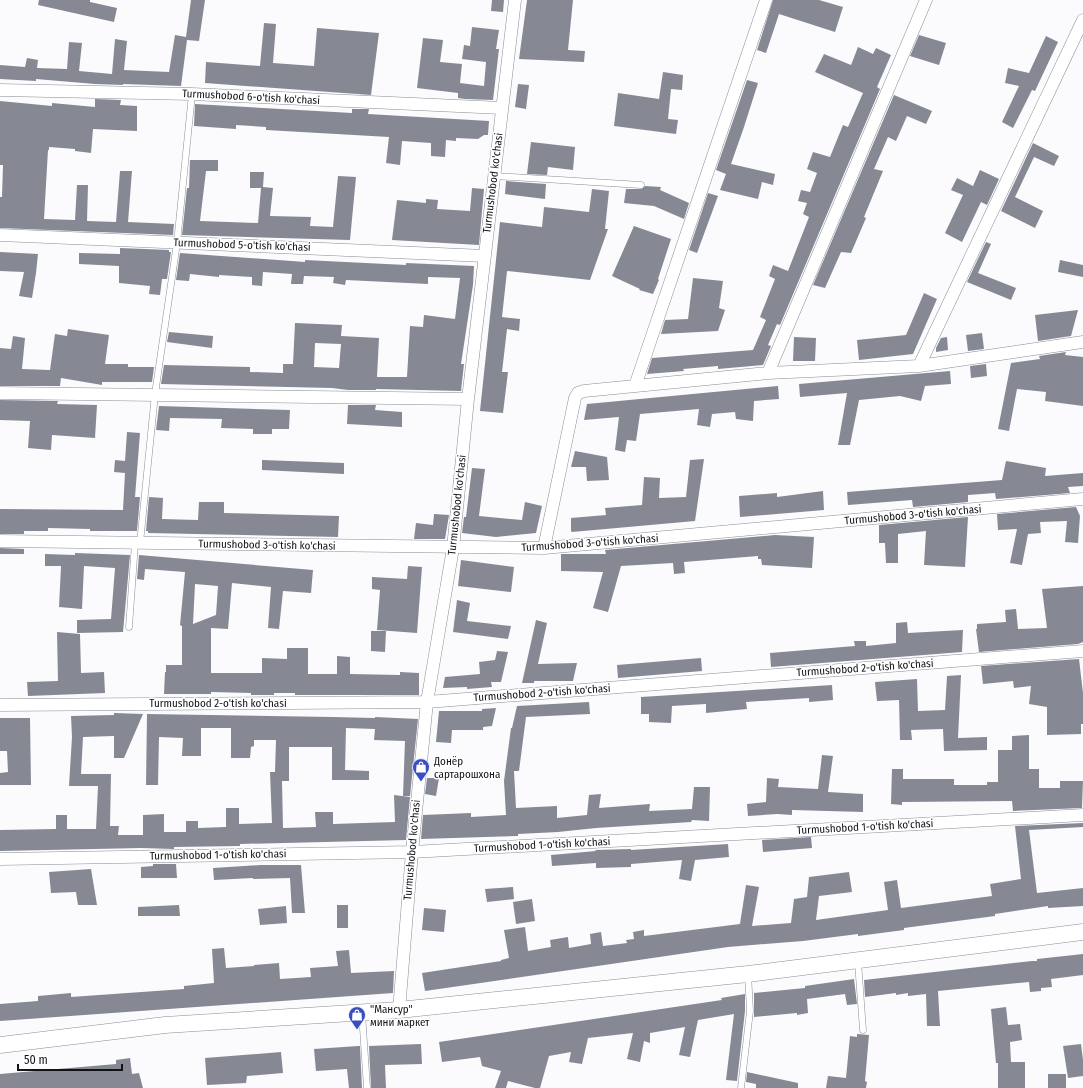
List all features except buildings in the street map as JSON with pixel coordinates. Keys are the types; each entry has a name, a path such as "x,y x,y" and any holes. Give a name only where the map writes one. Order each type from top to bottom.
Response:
{"street":[{"name":"Turmushobod ko'chasi","path":"399,1010 426,702 453,548 468,399 515,0"},
{"path":"635,386 766,0"},
{"path":"768,373 926,0"},
{"path":"919,366 1083,20"},
{"name":"Turmushobod 6-o'tish ko'chasi","path":"0,90 192,94 502,108"},
{"name":"Turmushobod 5-o'tish ko'chasi","path":"0,235 485,256"},
{"path":"544,548 575,398 578,393 584,391 768,373 919,366 1082,340"},
{"path":"0,392 468,399"},
{"name":"Turmushobod 3-o'tish ko'chasi","path":"0,541 544,548 1083,499"},
{"name":"Turmushobod 2-o'tish ko'chasi","path":"0,705 426,702 1083,651"},
{"name":"Turmushobod 1-o'tish ko'chasi","path":"0,859 412,852 1083,815"},
{"path":"0,1045 165,1024 399,1010 748,974 1083,932"}],"lane":[{"path":"129,627 137,543 155,394 177,243 192,94"},
{"path":"494,176 641,185"},
{"path":"858,960 862,1030"},
{"path":"741,1088 750,1011 748,974"},
{"path":"362,1012 367,1088"}],"place":[{"name":"Донёр сартарошхона","path":"421,782"},
{"name":"\"Мансур\" мини маркет","path":"357,1030"}]}
